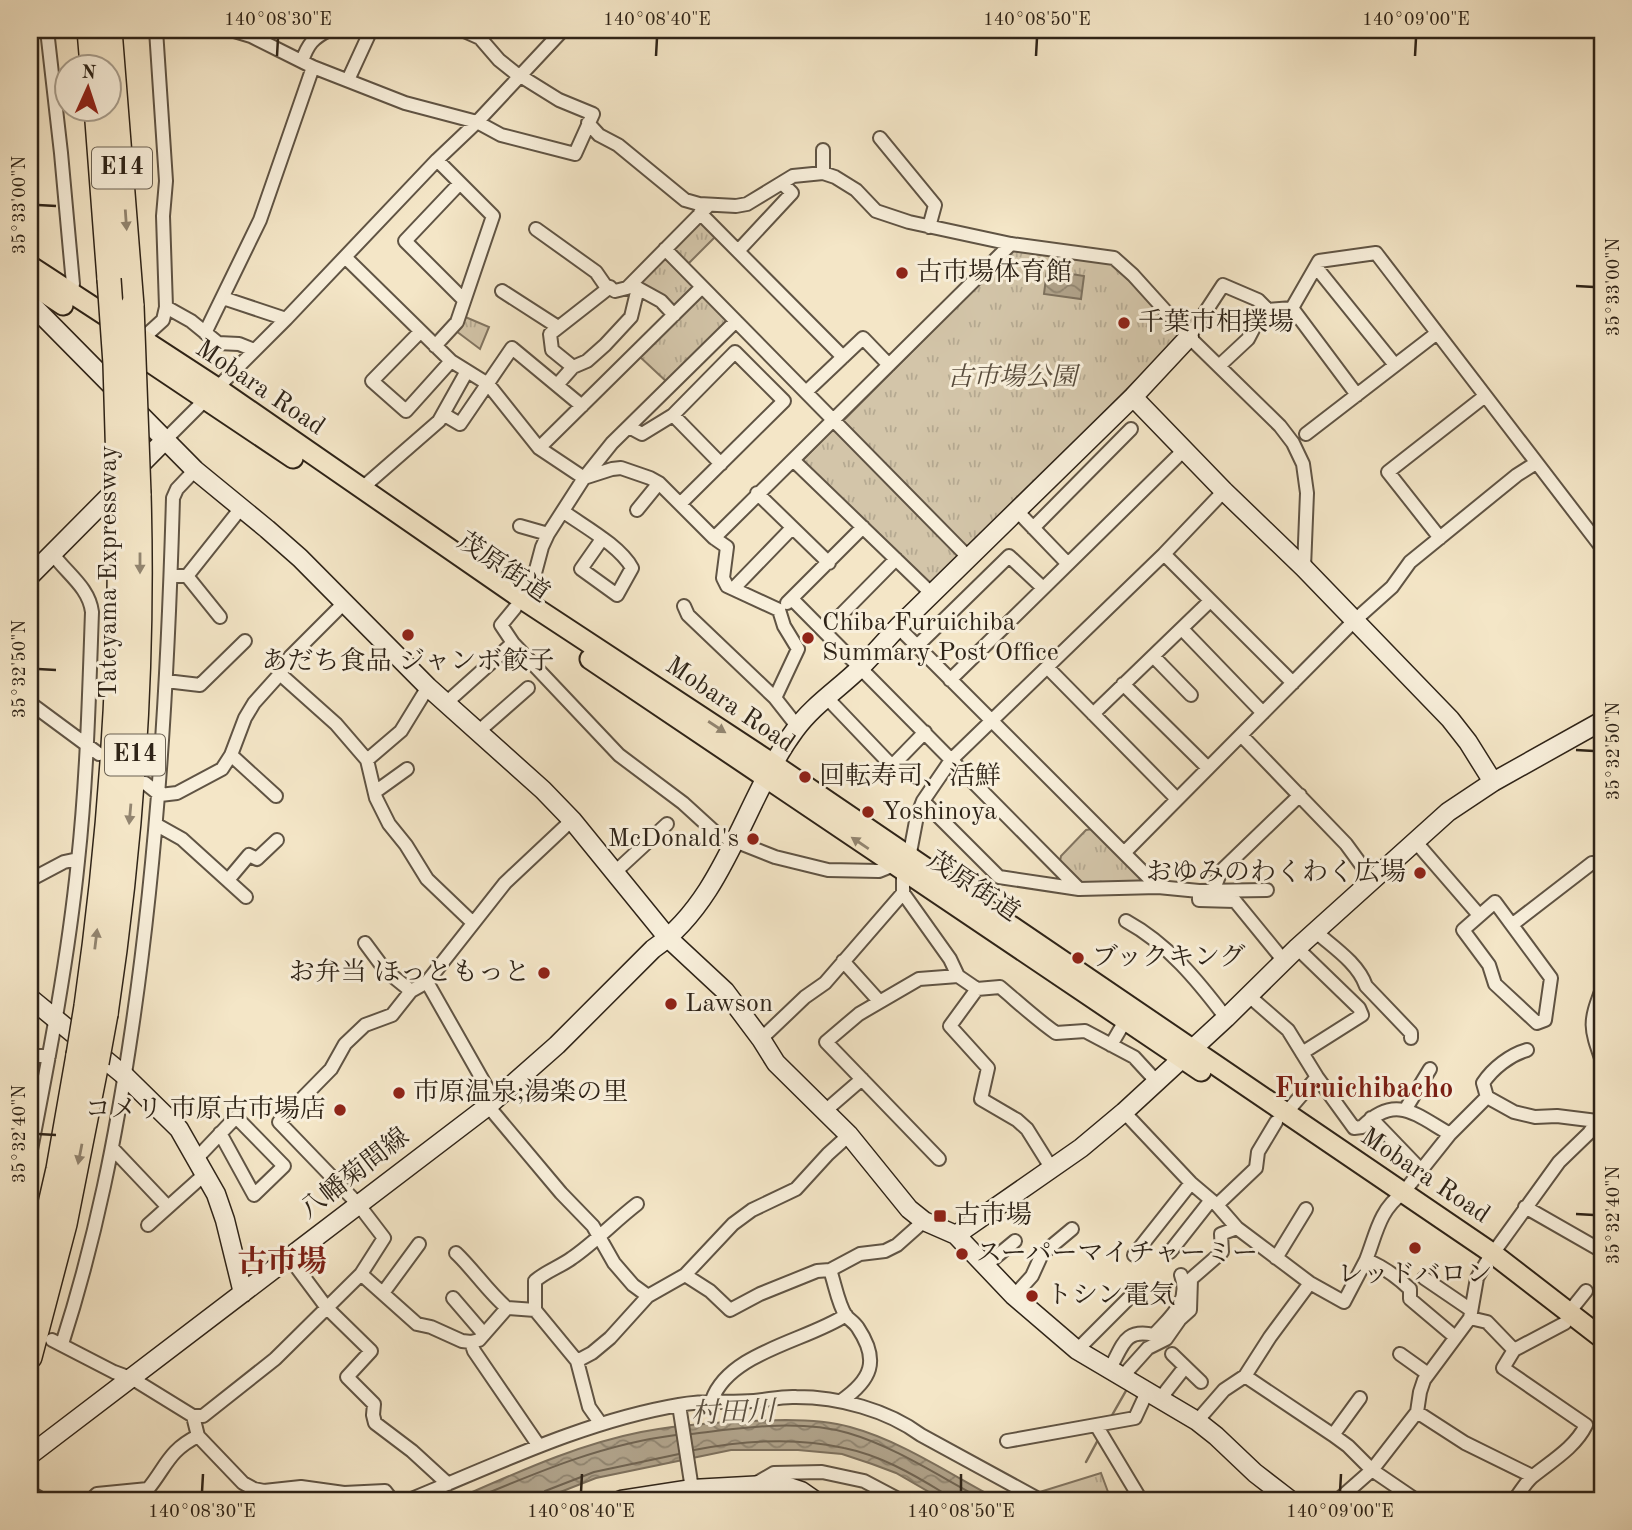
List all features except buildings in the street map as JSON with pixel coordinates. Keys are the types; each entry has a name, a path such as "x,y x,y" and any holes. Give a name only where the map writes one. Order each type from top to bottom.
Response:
{"highway":[{"path":"89,30 91,52"},
{"name":"Tateyama Expressway","path":"30,1357 65,1224 96,1010 102,885 116,731 120,592 129,497 132,306 110,30"},
{"name":"Tateyama Expressway","path":"97,122 115,364 129,497"},
{"name":"Tateyama Expressway","path":"30,1291 87,1059"}],"main road":[{"name":"Mobara Road","path":"30,266 141,340 211,394 361,489 517,602 902,865 1399,1196 1489,1258 1567,1317 1602,1338"},
{"name":"茂原街道","path":"30,283 211,394 517,602"},
{"name":"茂原街道","path":"902,865 1125,1021 1188,1054"},
{"path":"1567,1317 1602,1353"}],"street":[{"path":"47,30 71,271 72,284 69,293"},
{"path":"141,340 163,320 166,307 163,216 166,181 156,30"},
{"path":"231,30 251,36 308,64 405,103 477,122 501,135 575,154 593,114 559,100 519,75 499,60 481,38 462,30"},
{"path":"205,333 260,220 308,64 307,45 313,38 329,30"},
{"path":"348,80 372,30"},
{"path":"30,576 254,351 564,30"},
{"path":"588,123 599,135 618,145 685,200 705,209 738,251 843,358"},
{"path":"880,138 935,205 929,227"},
{"path":"823,150 823,173"},
{"path":"435,346 457,322 493,216 437,160"},
{"path":"557,385 573,367 587,361 605,345 631,317 635,286 665,249 705,209 747,204 802,174 823,173 856,190 876,211 929,227 1010,244 1114,258 1189,337 1280,426 1293,443 1303,464 1307,493 1304,568"},
{"path":"460,183 405,241 463,299"},
{"path":"738,251 792,193 782,183"},
{"path":"536,229 596,272 615,291 635,286 661,301 674,315"},
{"path":"714,538 1010,244"},
{"path":"665,249 969,558"},
{"path":"1292,309 1320,261 1376,253 1602,548"},
{"path":"345,257 451,361 488,384 539,449 584,478"},
{"path":"1316,267 1395,365"},
{"path":"1189,337 1223,285 1258,300 1268,310"},
{"path":"573,367 552,350 550,334 610,287"},
{"path":"539,449 702,287"},
{"path":"502,291 558,327"},
{"path":"223,298 286,318"},
{"path":"30,303 164,441 292,551 428,687 543,790 572,820 668,939 725,991 776,1063 849,1135 878,1168 897,1196 925,1221 956,1235 1014,1296 1077,1350 1197,1421 1290,1500"},
{"path":"166,307 191,321 218,343 239,344 254,351"},
{"path":"1219,366 1248,339 1259,318 1268,310 1292,309"},
{"path":"1292,309 1357,395"},
{"path":"736,321 611,443 584,478 548,534 541,547 534,576 501,625 513,643 619,755 684,803 717,834 775,857 828,870 879,871 902,865"},
{"path":"420,332 372,381 406,411 451,361"},
{"path":"1306,434 1437,333"},
{"name":"八幡菊間線","path":"30,1455 133,1379 491,1103 557,1045 653,949 668,939 714,879 769,772 797,726 862,667 898,627 1133,397 1189,337"},
{"path":"806,393 863,338 889,365"},
{"path":"443,414 460,424 512,348 582,406"},
{"path":"629,427 642,434 673,415 735,352 784,401 681,503"},
{"path":"361,489 439,421 467,371"},
{"path":"771,388 787,373"},
{"path":"1440,538 1388,472 1485,396"},
{"path":"1133,397 1450,719 1493,782"},
{"path":"673,415 721,464"},
{"path":"1033,528 1132,429"},
{"path":"950,680 1185,449"},
{"path":"1078,451 1095,466"},
{"path":"793,460 932,594"},
{"path":"1124,853 1354,621 1392,587 1410,562 1517,475 1536,463"},
{"path":"584,478 621,468 659,483 714,538 727,547 723,578 727,586 779,610 784,626 798,649 775,698"},
{"path":"195,470 177,489 173,498 160,795 149,904 125,1076 113,1149 85,1275 57,1342 114,1373 133,1379 193,1416 203,1416 275,1359 362,1274 384,1238 358,1204 279,1122 331,1069 345,1044 365,1025 392,1015 411,991 427,982 505,883 572,820"},
{"path":"636,510 659,483"},
{"path":"1157,1082 1135,1057 1085,1031 1056,1034 1026,1012 1020,1003 1000,987 977,989 958,976 950,959 903,893 902,865 923,801 951,760 1164,554 1224,491"},
{"path":"757,493 828,563"},
{"path":"187,576 241,508"},
{"path":"1017,511 1068,564"},
{"path":"564,512 602,539"},
{"path":"520,526 548,534"},
{"path":"779,610 863,527"},
{"path":"734,588 792,528"},
{"path":"30,1155 56,1020 78,859 87,745 93,611 91,597 52,553"},
{"path":"1164,554 1293,683"},
{"path":"917,646 1009,556 1043,589"},
{"path":"825,631 896,559"},
{"path":"171,576 187,576"},
{"path":"187,576 220,617"},
{"path":"792,598 1079,889"},
{"path":"1093,714 1210,601"},
{"path":"145,783 160,795 177,793 222,769 254,703 280,674 290,657 344,603"},
{"path":"684,606 688,615 775,698 797,726"},
{"path":"898,627 1158,887"},
{"path":"1182,629 1263,713"},
{"path":"166,681 200,685 245,641"},
{"path":"446,703 513,643"},
{"path":"1153,656 1191,695"},
{"path":"1047,667 1177,799"},
{"path":"280,674 336,724 367,760 375,792 389,824 418,862 427,879 473,923"},
{"path":"1123,684 1208,768"},
{"path":"367,760 401,731 428,687"},
{"path":"479,731 528,688"},
{"path":"827,698 892,766 925,732"},
{"path":"30,703 100,754"},
{"path":"956,1235 1081,1148 1124,1112 1297,948 1448,812 1493,782 1602,721"},
{"path":"1241,735 1346,844 1373,881"},
{"path":"231,755 276,796"},
{"path":"375,792 407,769"},
{"path":"1213,891 1221,870 1300,795"},
{"path":"923,801 999,877 1079,889 1158,887 1199,891 1267,890"},
{"path":"614,873 667,824"},
{"path":"157,825 182,839 246,897"},
{"path":"228,880 249,855 257,859 277,840"},
{"path":"1415,841 1479,915"},
{"path":"30,880 64,862 78,859"},
{"path":"1513,924 1591,863"},
{"path":"1199,891 1199,900 1235,901 1284,961"},
{"path":"761,1039 805,997 825,983 903,893"},
{"path":"1495,902 1513,924 1551,978 1545,1020 1537,1023 1495,984 1489,965 1463,930 1495,902"},
{"path":"1126,921 1141,929 1195,975 1226,1018"},
{"path":"1316,932 1347,959 1364,979 1366,986 1411,1033 1412,1038"},
{"path":"365,943 385,970 411,991"},
{"path":"1297,948 1359,1008 1362,1015 1302,1053"},
{"path":"844,961 879,1001"},
{"path":"939,1159 826,1042 859,1014 919,979 958,976"},
{"path":"427,982 454,1026 458,1039 481,1074 491,1103 561,1193 593,1226 614,1263 633,1285 648,1296"},
{"path":"977,989 950,1026 988,1068 981,1099 1017,1119 1027,1129 1052,1169"},
{"path":"1602,989 1591,1022 1602,1061"},
{"path":"1249,996 1288,1030 1353,1128 1362,1127 1371,1118 1391,1108 1405,1110 1450,1134"},
{"path":"30,998 125,1076 172,1121 201,1166 225,1220 243,1293"},
{"path":"1111,1045 1125,1021"},
{"path":"1527,1051 1517,1053 1489,1074 1483,1083 1488,1097 1514,1112 1600,1120"},
{"path":"30,1062 37,1056 49,1056"},
{"path":"1405,1110 1430,1069"},
{"path":"1170,1252 1214,1203 1256,1168 1258,1152 1281,1117 1317,1077"},
{"path":"825,1111 862,1079"},
{"path":"1124,1112 1237,1228 1310,1283 1344,1302 1366,1260 1376,1224 1450,1134 1488,1097"},
{"path":"148,1225 201,1166 220,1133 236,1117 284,1167 254,1195 220,1133"},
{"path":"1371,1118 1421,1170"},
{"path":"1338,1500 1372,1470 1417,1412 1420,1392 1428,1374 1470,1314 1477,1278 1489,1258 1559,1162 1600,1120"},
{"path":"578,1362 610,1338 648,1296 685,1275 733,1224 752,1210 796,1189 849,1135"},
{"path":"113,1149 167,1206"},
{"path":"1134,1255 1191,1183"},
{"path":"601,1424 589,1407 578,1362 536,1311 535,1281 544,1273 565,1263 637,1204"},
{"path":"1525,1207 1599,1249 1602,1234"},
{"path":"1276,1258 1306,1209"},
{"path":"685,1275 710,1291 730,1310 789,1281 817,1271 830,1270 859,1254 885,1251 897,1245 925,1221"},
{"path":"1115,1374 1147,1348 1166,1339 1190,1310 1191,1279 1222,1252 1221,1234 1237,1228"},
{"path":"1014,1296 1032,1276 1042,1254 1072,1229"},
{"path":"985,1265 1015,1241"},
{"path":"383,1293 419,1244"},
{"path":"456,1252 474,1270 493,1297 507,1308 536,1311"},
{"path":"289,1257 327,1308 371,1350 346,1377 374,1404 375,1423 412,1451 448,1484"},
{"path":"1366,1260 1395,1275 1410,1289 1410,1299 1455,1337"},
{"path":"830,1270 846,1315 858,1327 870,1357 868,1376 860,1387 841,1401"},
{"path":"362,1274 417,1324 437,1329 455,1339 471,1342 479,1340 507,1308"},
{"path":"1115,1374 1128,1337 1141,1332 1154,1335 1182,1304 1184,1285 1181,1275"},
{"path":"1424,1278 1470,1314 1487,1322 1514,1350"},
{"path":"1197,1421 1224,1390 1245,1376 1310,1283"},
{"path":"1077,1350 1136,1290"},
{"path":"1514,1500 1532,1476 1556,1459 1582,1433 1586,1425 1503,1368 1514,1350 1567,1317 1586,1291"},
{"path":"453,1298 483,1334"},
{"path":"712,1400 722,1380 735,1370 781,1346 831,1325 846,1315"},
{"path":"471,1342 474,1351 539,1446"},
{"path":"1171,1353 1201,1382"},
{"path":"1400,1354 1428,1374"},
{"path":"1007,1441 1135,1418 1154,1395 1185,1367"},
{"path":"1245,1376 1333,1435 1372,1470 1416,1500"},
{"path":"409,1500 539,1446 601,1424 712,1400 731,1403 795,1396 841,1401 905,1424 1040,1500"},
{"path":"1333,1435 1360,1398"},
{"path":"679,1405 692,1489"},
{"path":"1417,1412 1465,1443 1532,1476"},
{"path":"193,1416 198,1436 243,1483 254,1489 264,1491 301,1487 344,1493 385,1491 392,1500"},
{"path":"1096,1425 1141,1500"},
{"path":"91,1500 97,1494 148,1489 170,1455 198,1436"},
{"path":"754,1485 774,1473 822,1472 864,1481 900,1500"},
{"path":"621,1500 692,1489 780,1484 801,1491 814,1500"},
{"path":"32,1500 36,1496 43,1500"}],"green space":[{"path":"698,220 715,237 688,264 671,248"},
{"name":"古市場公園","path":"1014,249 1111,262 1182,334 967,549 842,422"},
{"path":"661,260 667,260 693,287 693,292 675,309 639,282"},
{"path":"700,294 728,322 668,383 639,356"},
{"path":"463,316 489,327 480,349 456,331"},
{"path":"834,428 963,556 930,589 801,462"},
{"path":"1092,829 1142,880 1141,884 1082,883 1060,861 1061,856 1086,830"},
{"path":"1101,1473 1111,1500 1040,1500 1030,1495"}],"water":[{"path":"1047,270 1084,276 1081,299 1044,294"},
{"path":"786,1420 834,1423 869,1433 907,1450 999,1500 943,1500 896,1473 842,1454 798,1450 731,1450 596,1478 540,1500 454,1500 545,1461 616,1438 695,1425"}],"waterway":[{"path":"1111,1417 1127,1389"},
{"path":"1086,1462 1099,1438"}],"place":[{"name":"古市場体育館","path":"902,273"},
{"name":"千葉市相撲場","path":"1124,323"},
{"name":"あだち食品 ジャンボ餃子","path":"408,635"},
{"name":"Chiba Furuichiba Summary Post Office","path":"808,638"},
{"name":"回転寿司、活鮮","path":"805,777"},
{"name":"Yoshinoya","path":"868,812"},
{"name":"McDonald's","path":"753,839"},
{"name":"おゆみのわくわく広場","path":"1420,873"},
{"name":"ブックキング","path":"1078,958"},
{"name":"お弁当 ほっともっと","path":"544,973"},
{"name":"Lawson","path":"671,1004"},
{"name":"市原温泉;湯楽の里","path":"399,1093"},
{"name":"コメリ 市原古市場店","path":"340,1110"},
{"name":"古市場","path":"940,1216"},
{"name":"レッドバロン","path":"1415,1248"},
{"name":"スーパーマイチャーミー","path":"962,1254"},
{"name":"トシン電気","path":"1032,1296"}],"district":[{"name":"Furuichibacho","path":"1364,1090"},
{"name":"古市場","path":"282,1263"}],"water label":[{"name":"村田川","path":"733,1414"}]}
